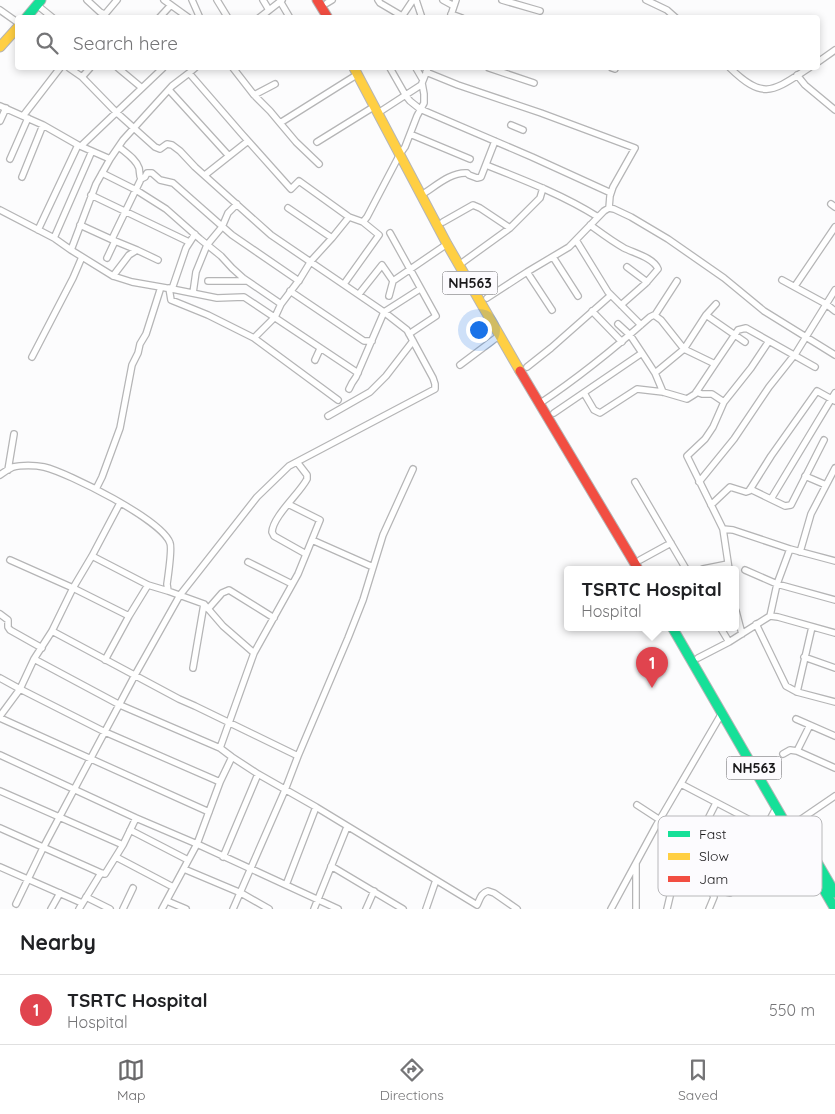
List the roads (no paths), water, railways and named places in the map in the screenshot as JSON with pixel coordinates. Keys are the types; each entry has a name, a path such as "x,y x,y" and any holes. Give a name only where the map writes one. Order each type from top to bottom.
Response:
{"main road":[{"path":"325,1 327,15"},
{"path":"325,1 332,15"},
{"path":"25,15 38,2"},
{"path":"0,40 15,25"},
{"path":"0,47 15,26"},
{"name":"NH563","path":"358,70 443,222 462,263 500,335 639,565"},
{"name":"NH563","path":"402,150 447,244 487,298 527,367 542,402 554,414 639,565"},
{"name":"NH563","path":"674,631 782,816"},
{"name":"NH563","path":"681,631 789,816"},
{"name":"NH563","path":"822,871 835,893"},
{"name":"NH563","path":"822,886 835,909"}],"street":[{"path":"87,0 104,14 117,0"},
{"path":"164,0 185,15"},
{"path":"192,0 199,15"},
{"path":"218,0 226,15"},
{"path":"263,0 269,10"},
{"path":"263,15 281,0 288,15"},
{"path":"378,0 399,15"},
{"path":"404,15 415,0"},
{"path":"415,0 421,15"},
{"path":"443,0 455,3 450,15"},
{"path":"502,0 540,11"},
{"path":"646,0 667,10 673,15"},
{"path":"38,2 50,15"},
{"path":"162,15 171,5"},
{"path":"0,10 15,19"},
{"path":"820,61 835,50"},
{"path":"10,159 26,117 59,70"},
{"path":"16,904 74,789 180,595 257,497 289,466 435,389 433,378 407,330 359,294 271,234 195,167 180,151 167,144 160,149 155,147 116,112 82,77 72,70"},
{"path":"82,77 88,70"},
{"path":"120,70 142,88"},
{"path":"38,230 80,145 161,70"},
{"path":"71,250 91,196 110,158 123,140 172,86 193,70"},
{"path":"235,70 296,142 319,164"},
{"path":"280,123 358,70"},
{"path":"391,70 406,96 420,109 611,193"},
{"path":"363,222 410,134 424,99 422,82 417,70"},
{"path":"317,142 406,96 422,82 427,70 458,85 557,118 635,148 613,187 609,208"},
{"path":"495,70 534,83"},
{"path":"733,70 754,87 763,90 784,85 799,78 807,70"},
{"path":"189,73 291,189 298,181 349,217 363,222 379,235 344,284"},
{"path":"799,78 835,110"},
{"path":"254,95 275,84"},
{"path":"169,90 229,156"},
{"path":"0,121 3,107 43,124 80,145 110,158"},
{"path":"22,177 43,124"},
{"path":"511,125 523,130"},
{"path":"410,134 470,159"},
{"path":"205,175 248,141"},
{"path":"426,192 450,176 460,172 479,178 495,141"},
{"path":"119,147 135,161 141,179"},
{"path":"54,238 92,151"},
{"path":"486,165 543,188 598,217"},
{"path":"102,173 166,208 221,256 246,281 280,304"},
{"path":"107,258 125,211 141,179 147,173 152,173 160,180 173,183 222,227 299,281"},
{"path":"462,263 510,228 540,198 543,188"},
{"path":"91,196 189,242"},
{"path":"193,293 196,272 207,245 222,227 228,213 237,204"},
{"path":"443,222 473,205 510,228"},
{"path":"288,208 332,238"},
{"path":"487,298 569,247 609,208 631,217 668,239 724,278 764,311 835,355"},
{"path":"0,210 54,238 113,276 132,282 217,298 244,297 358,373"},
{"path":"254,338 275,317 280,304 299,281 311,261 349,217"},
{"path":"80,225 158,260"},
{"path":"590,225 623,248 636,252 658,266 648,282 621,306"},
{"path":"795,286 835,226"},
{"path":"390,233 436,316 409,334"},
{"path":"195,234 189,242 170,288 171,300 208,315 254,338 338,400"},
{"path":"576,240 611,295 641,325"},
{"path":"389,296 393,281 447,244"},
{"path":"113,276 130,255 137,250"},
{"path":"32,357 82,257"},
{"path":"553,257 578,296"},
{"path":"359,294 382,265 393,281"},
{"path":"627,266 648,282"},
{"path":"527,272 552,310"},
{"path":"782,280 835,311"},
{"path":"208,282 246,281"},
{"path":"542,402 554,395 622,342 650,317 655,315 677,281"},
{"path":"96,489 120,428 132,366 146,334 161,287"},
{"path":"349,389 358,373 384,312 420,289"},
{"path":"699,482 734,439 769,387 794,355 835,290"},
{"path":"290,291 364,341 372,341"},
{"path":"527,367 611,295"},
{"path":"655,373 684,349 706,315 716,304"},
{"path":"592,311 622,342"},
{"path":"655,315 684,349 715,364"},
{"path":"706,315 745,342"},
{"path":"618,324 630,335 642,353 655,373 663,392"},
{"path":"584,393 594,410 600,413 637,388 663,392 687,399 696,392 738,330 746,328 815,367"},
{"path":"460,365 500,335"},
{"path":"328,416 370,392 386,376 414,341"},
{"path":"728,566 723,529 687,456 713,427 724,402 769,342"},
{"path":"315,360 320,348"},
{"path":"554,414 642,353"},
{"path":"711,505 730,487 746,492 749,491 770,456 817,391 833,400"},
{"path":"696,392 712,394 724,402"},
{"path":"771,500 833,400 835,393"},
{"path":"8,470 14,434"},
{"path":"750,489 785,506 791,505 824,440"},
{"path":"297,462 308,479 272,528 272,534 306,554"},
{"path":"0,475 15,467 43,467 96,489 149,521 165,534 171,544 168,591"},
{"path":"800,552 810,514 835,468"},
{"path":"233,909 348,638 383,535 413,469"},
{"path":"805,476 826,485"},
{"path":"635,482 684,566"},
{"path":"120,503 73,588 52,631 34,659 20,689 0,717 208,812"},
{"path":"220,748 254,653 298,574 320,520 288,504"},
{"path":"723,529 733,530 790,550 835,561"},
{"path":"312,540 373,566"},
{"path":"639,565 671,543"},
{"path":"770,616 777,584 790,550"},
{"path":"92,556 148,585 180,595 206,607 223,626 254,653"},
{"path":"10,560 129,616"},
{"path":"248,562 292,584"},
{"path":"745,570 777,584 835,600"},
{"path":"105,660 148,585"},
{"path":"193,668 206,607 222,593 229,590 274,618"},
{"path":"0,614 8,620 10,630 42,648"},
{"path":"698,658 729,642 770,616 835,634"},
{"path":"739,622 742,634"},
{"path":"756,624 786,686 797,692 835,702"},
{"path":"797,692 812,628"},
{"path":"52,631 179,699 298,756"},
{"path":"722,631 729,642"},
{"path":"804,657 835,668"},
{"path":"34,659 120,705 220,748 258,774 436,880 476,907 480,896 488,891 494,893 514,908"},
{"path":"0,678 105,732 220,782"},
{"path":"662,816 722,713"},
{"path":"796,719 835,736"},
{"path":"797,751 810,725"},
{"path":"783,754 790,750 797,751 835,768"},
{"path":"0,756 338,909"},
{"path":"162,909 197,844 220,782 232,757"},
{"path":"223,857 258,774"},
{"path":"681,784 741,816"},
{"path":"0,791 123,845"},
{"path":"806,816 835,796"},
{"path":"709,816 716,803"},
{"path":"637,805 658,819"},
{"path":"286,885 316,807"},
{"path":"772,816 777,807"},
{"path":"0,828 105,874 123,845 136,818"},
{"path":"611,909 658,824"},
{"path":"314,909 347,827"},
{"path":"130,830 188,860"},
{"path":"116,857 173,887"},
{"path":"636,862 636,909"},
{"path":"0,866 60,893 110,909"},
{"path":"331,866 403,909"},
{"path":"184,868 241,893 270,909"},
{"path":"79,909 101,873"},
{"path":"426,909 436,880"},
{"path":"123,909 133,888"},
{"path":"366,909 374,891"},
{"path":"50,909 60,893"},
{"path":"667,909 670,896"},
{"path":"709,909 714,896"},
{"path":"167,901 186,909"}],"place":[{"name":"TSRTC Hospital","path":"652,688"}]}
